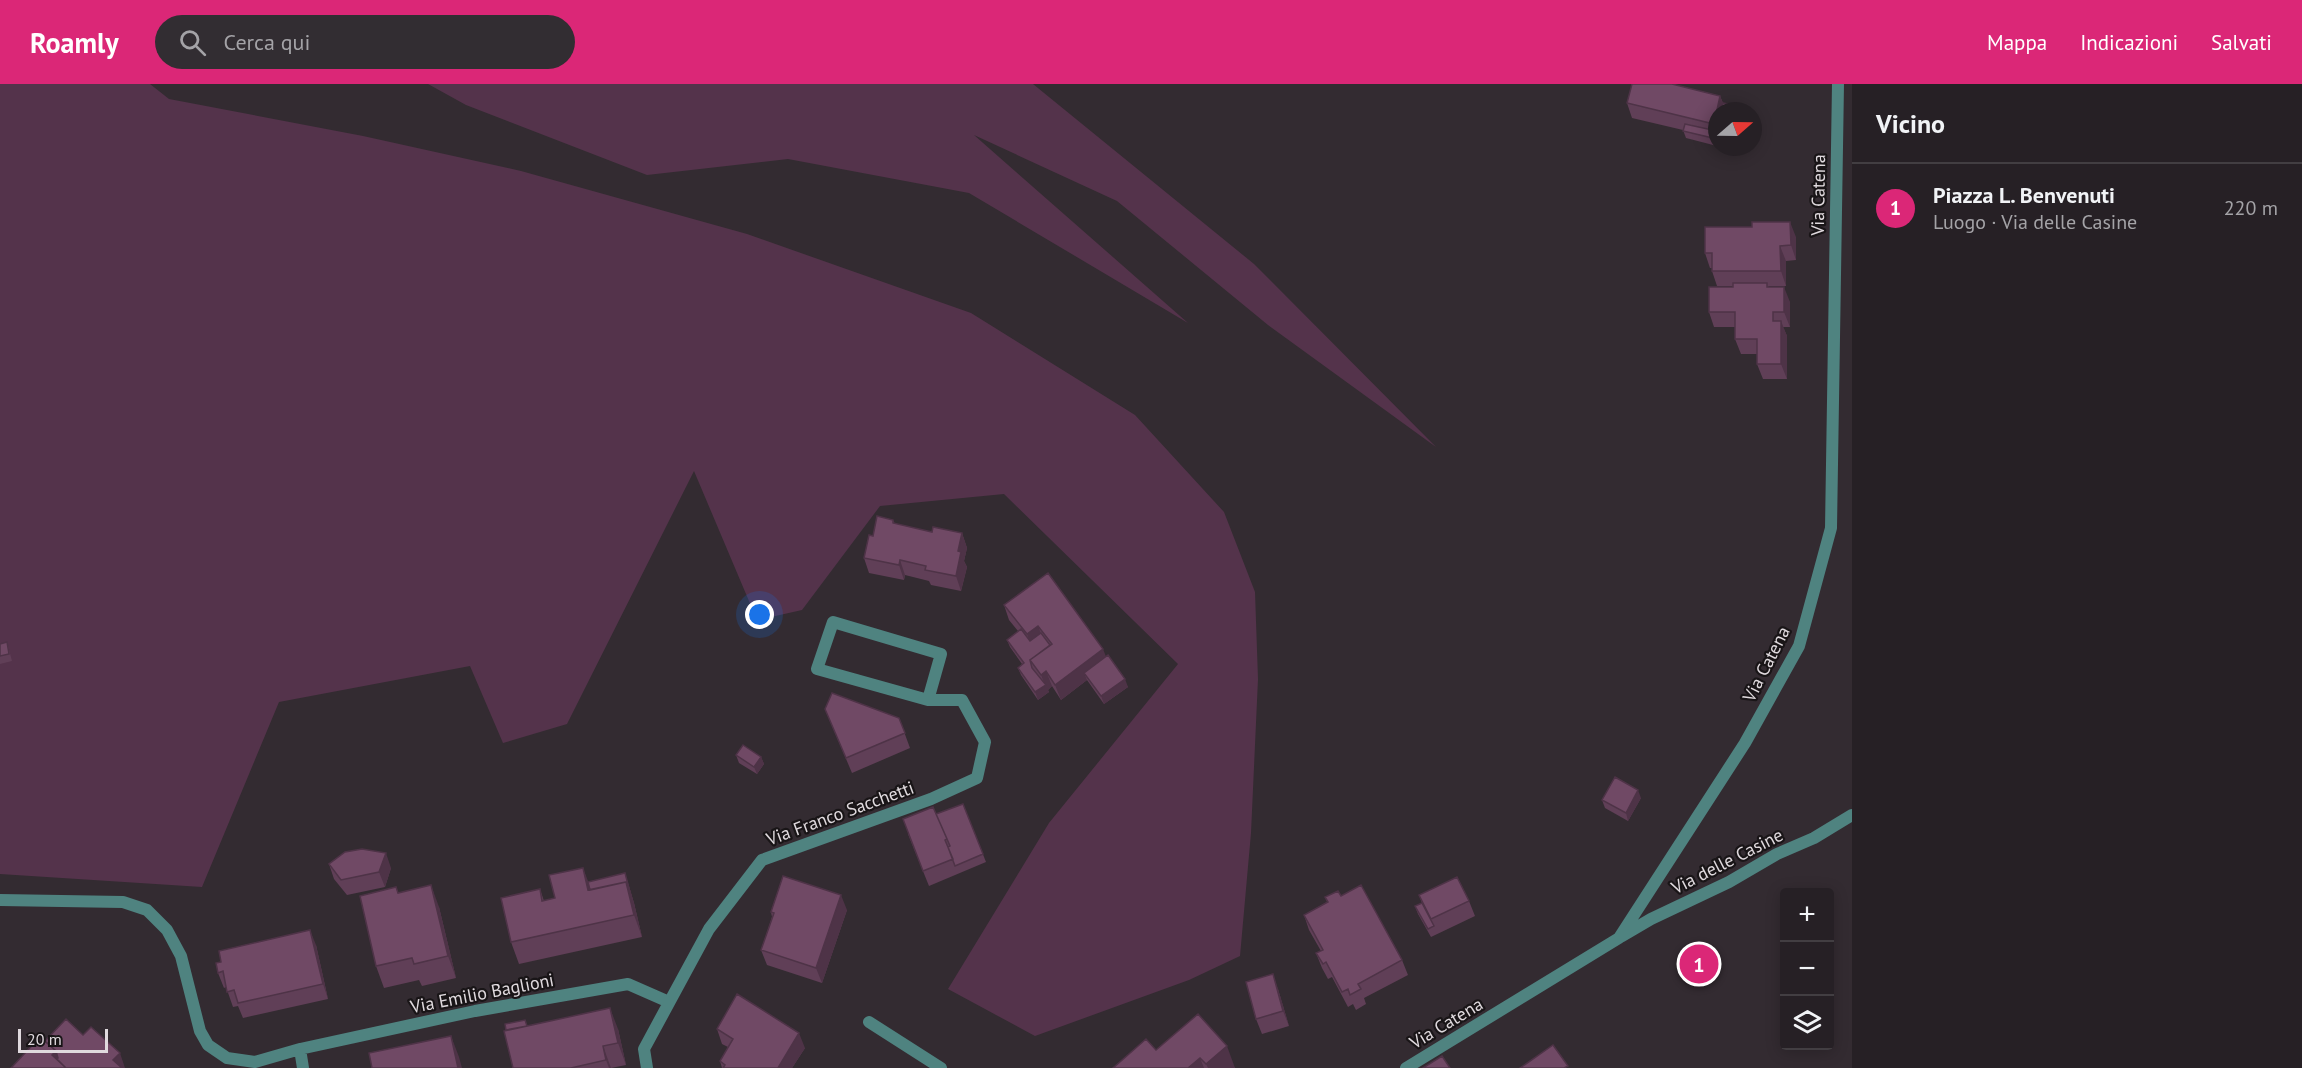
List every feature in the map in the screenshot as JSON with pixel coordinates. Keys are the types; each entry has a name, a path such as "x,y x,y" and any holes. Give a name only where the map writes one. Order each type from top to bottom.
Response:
{"street":[{"name":"Via Catena","path":"1406,1068 1619,938 1745,743 1799,646 1831,528 1838,84"},
{"name":"Via Franco Sacchetti","path":"647,1068 644,1049 709,929 762,860 931,799 977,778 985,742 962,700 928,700 818,669 833,622 940,654 928,700"},
{"name":"Via delle Casine","path":"1619,938 1651,919 1729,882 1777,854 1814,838 1852,815"},
{"name":"Via Emilio Baglioni","path":"0,900 123,902 147,910 167,930 181,956 200,1031 208,1045 227,1058 255,1062 300,1049 475,1011 628,984 669,1002"},
{"path":"869,1022 941,1068"},
{"path":"300,1049 303,1068"}],"shaded area":[{"path":"0,84 150,84 169,99 363,136 521,171 747,234 971,313 1135,415 1224,512 1255,592 1258,679 1251,833 1240,956 1189,980 1035,1036 948,989 1049,823 1178,664 1004,494 880,506 802,610 757,620 694,471 567,724 503,743 470,666 279,702 202,887 0,874"},
{"path":"428,84 1033,84 1254,264 1436,447 1268,325 1117,201 974,135 1188,323 969,193 788,159 647,175 466,105"}],"building":[{"path":"1632,84 1672,84 1720,96 1719,102 1708,102 1708,123 1627,103"},
{"path":"1685,124 1708,129 1708,137 1683,131"},
{"path":"1752,222 1790,222 1791,245 1780,246 1781,271 1712,271 1712,253 1705,253 1705,227 1752,227"},
{"path":"1733,283 1767,283 1767,287 1784,287 1784,312 1773,312 1773,321 1781,321 1781,364 1757,364 1757,339 1735,339 1735,312 1709,312 1709,287 1733,287"},
{"path":"877,516 893,520 893,523 932,532 933,527 962,533 956,576 925,570 926,566 900,560 899,565 864,558 869,535 873,536"},
{"path":"1048,573 1103,649 1055,685 1046,671 1041,675 1030,660 1052,644 1038,626 1027,634 1004,605"},
{"path":"1021,629 1030,641 1041,633 1050,645 1030,660 1032,668 1046,685 1035,692 1018,668 1024,663 1007,640"},
{"path":"7,642 9,654 0,656 0,644"},
{"path":"1108,655 1125,679 1101,696 1084,673"},
{"path":"832,693 899,718 905,733 846,758 825,709"},
{"path":"743,745 761,757 754,767 736,755"},
{"path":"1615,777 1638,790 1626,813 1602,800"},
{"path":"963,804 983,854 955,866 948,847 950,846 936,814"},
{"path":"933,807 953,859 923,871 903,819"},
{"path":"362,849 386,853 379,872 341,880 329,864 345,852"},
{"path":"583,868 588,890 626,882 634,915 511,942 501,898 540,889 542,901 555,898 549,875"},
{"path":"625,873 631,896 626,882 590,890 588,882"},
{"path":"783,876 841,895 816,968 761,950 774,913 771,912"},
{"path":"1457,877 1469,901 1431,919 1419,895"},
{"path":"431,885 448,956 414,964 412,958 376,966 360,896 396,887 398,893"},
{"path":"1361,885 1402,960 1358,984 1361,989 1350,995 1348,989 1342,992 1326,962 1323,964 1316,953 1323,950 1304,915 1328,902 1325,897 1338,891 1341,896"},
{"path":"1422,903 1434,926 1428,929 1415,906"},
{"path":"310,930 323,984 238,1003 234,990 227,992 223,971 218,973 216,963 221,962 219,951"},
{"path":"1273,974 1283,1011 1256,1019 1246,982"},
{"path":"737,994 799,1033 778,1068 723,1068 725,1065 720,1061 733,1039 717,1029"},
{"path":"610,1008 618,1043 603,1046 606,1060 571,1068 513,1068 504,1031"},
{"path":"1198,1014 1227,1046 1206,1064 1200,1058 1188,1068 1113,1068 1146,1039 1156,1050"},
{"path":"66,1019 83,1035 91,1027 120,1053 113,1060 122,1068 66,1068 57,1059 56,1051 45,1041"},
{"path":"525,1020 527,1026 506,1030 505,1024"},
{"path":"451,1036 458,1068 372,1068 369,1053"},
{"path":"40,1037 56,1051 52,1055 66,1068 11,1068"},
{"path":"1553,1045 1568,1066 1564,1068 1520,1068"},
{"path":"1442,1056 1450,1068 1423,1068"}],"place":[{"name":"Piazza L. Benvenuti","path":"1699,964"}]}
